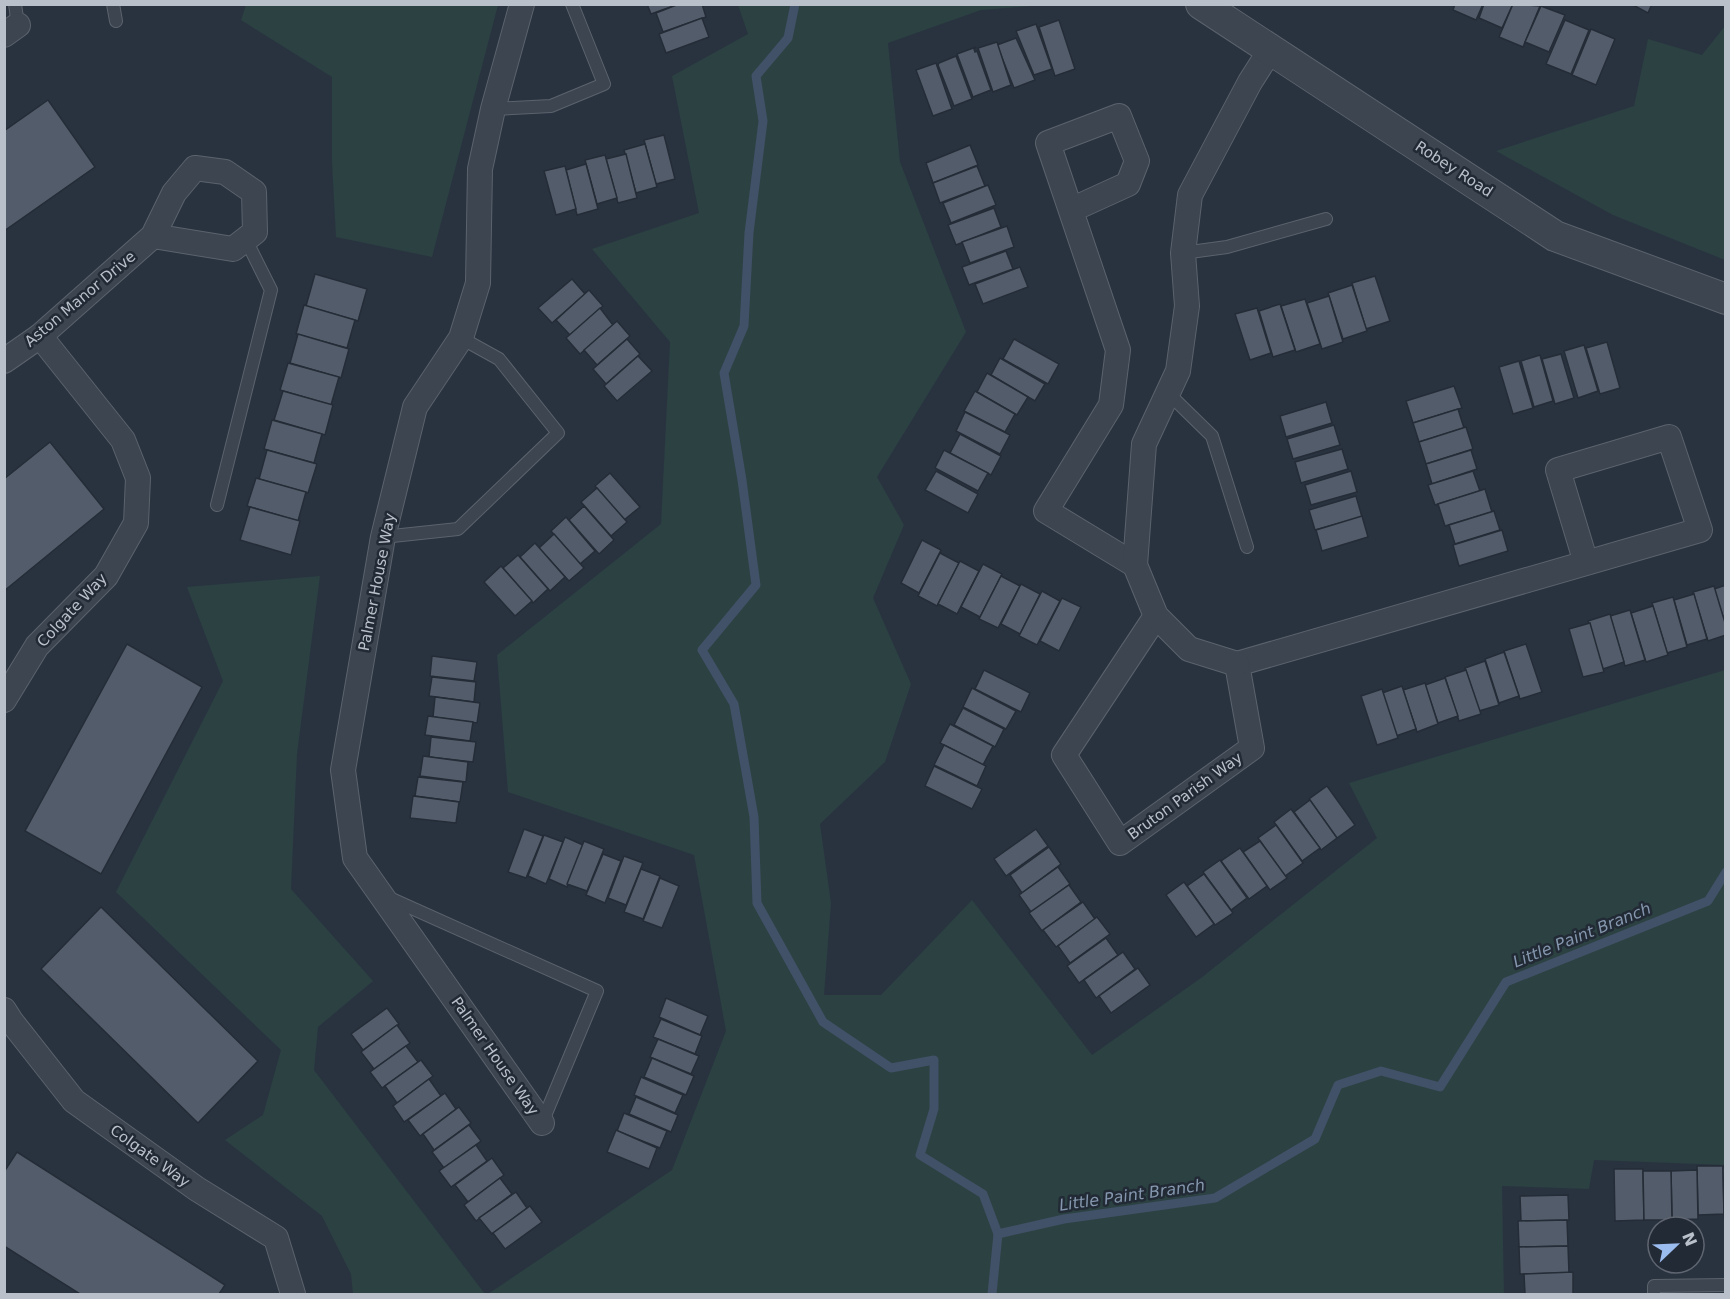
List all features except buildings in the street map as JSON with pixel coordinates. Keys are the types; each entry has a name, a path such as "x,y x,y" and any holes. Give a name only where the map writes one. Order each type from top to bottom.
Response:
{"street":[{"name":"Palmer House Way","path":"522,4 493,108 480,169 478,283 461,338 415,407 384,537 343,770 355,858 542,1123"},
{"name":"Robey Road","path":"1201,4 1556,236 1725,298"},
{"path":"1271,49 1250,82 1190,195 1183,253 1187,306 1178,371 1144,444 1135,566 1156,616 1189,649 1237,664 1586,563 1700,530 1669,437 1558,470 1586,563"},
{"name":"Aston Manor Drive","path":"4,361 40,336 153,236 174,193 195,168 225,172 254,192 255,232 246,240"},
{"path":"1071,210 1118,350 1111,405 1046,511 1135,566"},
{"path":"153,236 233,249 246,240"},
{"name":"Colgate Way","path":"4,700 37,646 106,576 135,523 138,478 123,440 40,336"},
{"name":"Bruton Parish Way","path":"1156,616 1064,755 1120,843 1252,748 1237,664"},
{"name":"Colgate Way","path":"4,1010 74,1101 197,1189 276,1238 293,1294"}],"lane":[{"path":"113,4 116,21"},
{"path":"493,108 551,106 604,84 572,4"},
{"path":"1183,253 1227,247 1326,219"},
{"path":"217,505 271,290 246,240"},
{"path":"384,537 458,529 558,433 499,359 461,338"},
{"path":"1168,393 1212,436 1247,547"},
{"path":"381,894 597,991 542,1123"},
{"path":"1654,1294 1654,1286 1725,1285"}],"green space":[{"path":"246,5 498,5 432,257 336,237 332,162 332,77 241,20"},
{"path":"738,5 1043,5 981,10 888,43 900,162 966,332 877,477 904,525 873,598 911,684 885,762 820,824 831,903 824,995 881,995 972,900 1092,1055 1201,978 1377,838 1349,783 1725,670 1725,1165 1594,1160 1589,1189 1502,1186 1504,1294 488,1294 672,1170 726,1031 694,855 508,792 497,655 661,524 670,342 592,249 699,213 672,76 748,34"},
{"path":"1725,26 1725,260 1613,215 1496,151 1634,106 1648,39 1702,55"},
{"path":"320,576 297,754 291,889 373,981 318,1027 314,1070 485,1294 353,1294 351,1274 322,1216 225,1140 263,1115 281,1050 116,892 223,681 187,587"}],"waterway":[{"path":"795,4 788,38 756,76 763,121 749,233 744,326 724,373 742,480 756,585 702,650 734,704 754,817 757,903 823,1022 891,1068 934,1060 934,1109 920,1155 983,1194 998,1234"},
{"name":"Little Paint Branch","path":"992,1294 998,1234 1064,1219 1215,1198 1315,1139 1338,1085 1381,1071 1440,1087 1506,982 1708,901 1726,872"}]}
